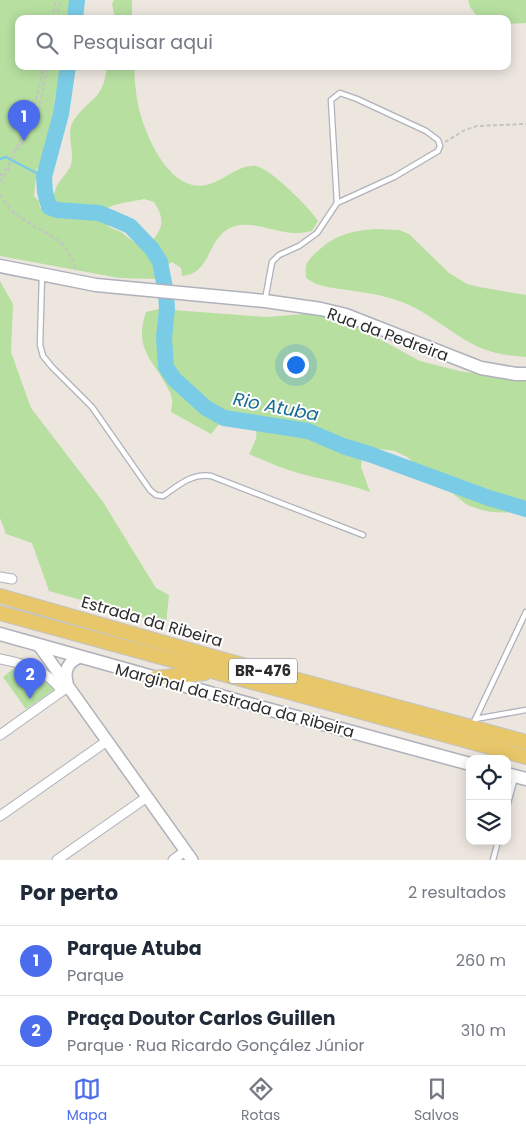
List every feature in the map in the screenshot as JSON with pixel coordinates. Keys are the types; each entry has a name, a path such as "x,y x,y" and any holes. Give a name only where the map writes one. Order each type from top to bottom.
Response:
{"main road":[{"name":"Rua da Pedreira","path":"0,266 79,282 265,301 321,309 346,315 481,368 526,374"},
{"name":"Estrada da Ribeira","path":"0,596 217,658 473,723 526,742"},
{"name":"Estrada da Ribeira","path":"0,613 526,757"},
{"name":"Marginal da Estrada da Ribeira","path":"0,634 40,647 466,763"},
{"path":"155,678 213,672"}],"street":[{"path":"0,577 12,579"},
{"path":"40,647 65,689 107,741 189,855 173,860"},
{"path":"65,689 66,669 74,660 80,657"},
{"path":"0,659 33,667 65,689"},
{"path":"0,735 65,689"},
{"path":"0,816 107,741"},
{"path":"57,860 147,797"}],"lane":[{"path":"265,301 272,262 279,255 299,246 317,233 337,202 394,177 438,151 440,146 438,140 426,131 357,99 340,94 332,100 337,202"},
{"path":"42,274 40,345 43,356 92,407 150,490 156,495 163,496 193,476 211,476 363,534"},
{"path":"473,723 526,612"},
{"path":"473,723 526,710"},
{"path":"509,800 516,776"},
{"path":"493,860 497,845"}],"path":[{"path":"53,15 56,0"},
{"path":"58,15 60,0"},
{"path":"17,150 17,145 30,125 43,70"},
{"path":"0,176 36,122 47,70"},
{"path":"440,146 465,130 477,126 526,124"},
{"path":"0,182 9,170 9,165"},
{"path":"0,195 12,214 61,243 68,252 79,282"}],"green space":[{"path":"0,0 70,0 68,15 15,15 15,70 61,70 64,76 63,85 59,86 55,95 56,111 52,116 57,119 55,128 50,129 46,160 41,168 37,168 34,196 39,201 40,208 43,209 43,204 52,198 57,186 70,168 72,159 71,125 103,86 106,70 134,70 138,104 145,127 157,153 174,175 185,182 197,186 215,182 244,167 256,166 280,181 318,221 312,231 298,233 288,233 252,225 238,225 225,231 219,237 204,263 193,273 182,276 181,268 172,262 159,270 160,276 158,279 119,278 0,256","holes":["144,199 154,202 161,217 160,228 145,251 121,232 109,227 99,217 107,208"]},
{"path":"114,0 132,0 132,15 114,15 112,4"},
{"path":"468,0 526,0 526,23 511,24 511,15 476,15 470,7"},
{"path":"376,229 399,230 409,234 449,273 467,284 526,295 526,357 492,352 481,348 423,312 402,302 375,294 327,287 316,284 306,278 308,262 325,245 345,234"},
{"path":"0,281 13,304 11,352 31,408 103,502 156,588 169,595 166,624 49,591 32,543 6,534 0,518"},
{"path":"159,309 266,317 319,313 339,317 420,361 459,371 526,381 526,510 496,512 481,510 466,504 407,457 395,451 372,448 362,455 361,467 370,492 291,471 249,454 255,442 256,431 249,415 243,413 227,417 211,434 171,412 171,394 146,352 142,335 146,312"},
{"path":"13,669 34,673 55,689 26,709 3,677"}],"waterway":[{"name":"Rio Atuba","path":"75,15 77,0"},
{"name":"Rio Atuba","path":"67,70 61,114 44,177 49,207 57,210 99,213 114,219 130,226 152,249 160,262 166,293 167,309 164,338 166,367 174,379 206,408 224,418 308,431 343,446 489,498 526,509"},
{"path":"0,159 6,157 44,177"}],"place":[{"name":"Parque Atuba","path":"24,141"},
{"name":"Praça Doutor Carlos Guillen","path":"30,699"}]}
